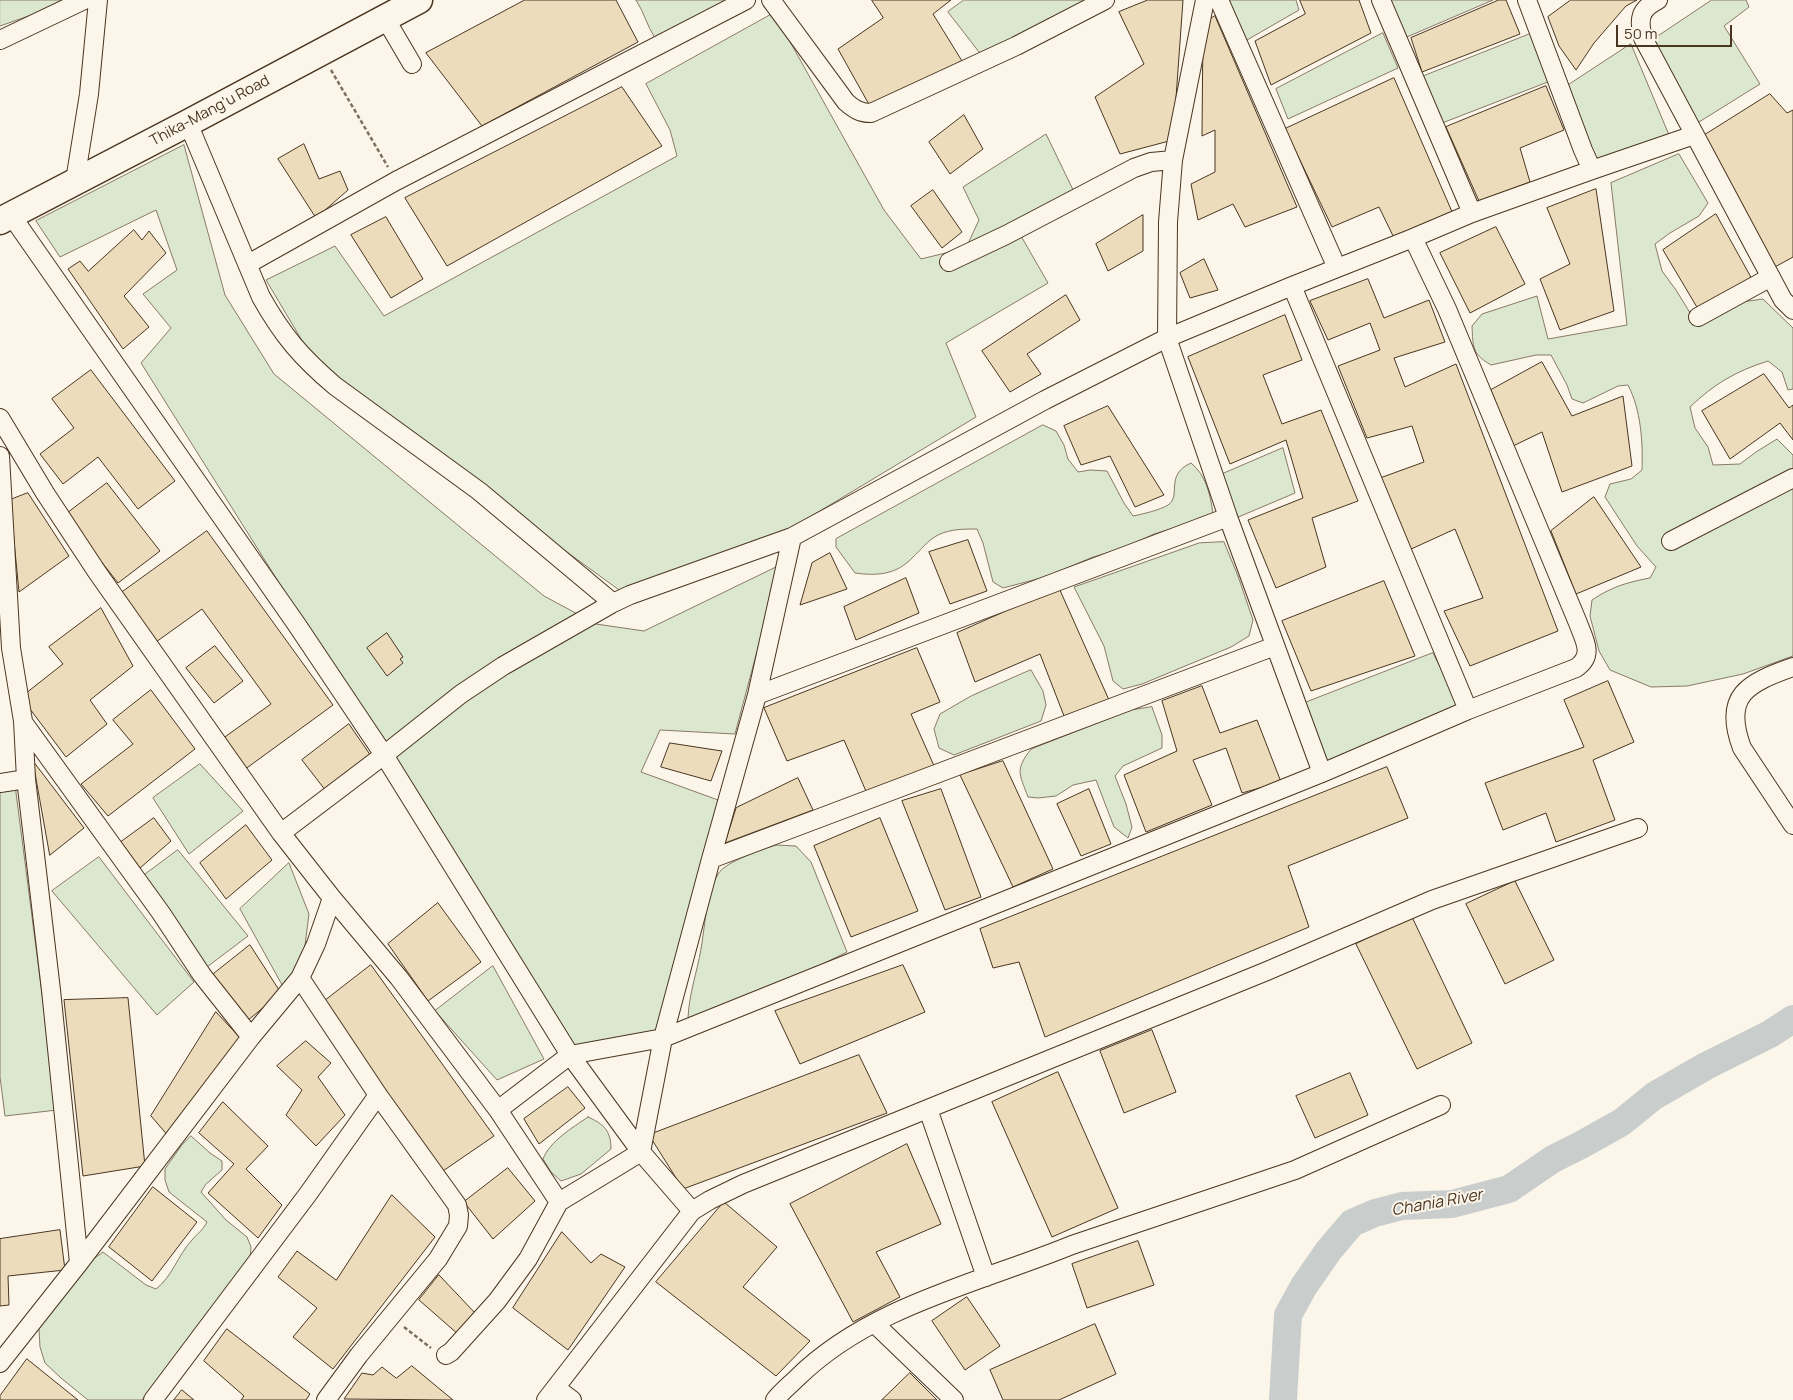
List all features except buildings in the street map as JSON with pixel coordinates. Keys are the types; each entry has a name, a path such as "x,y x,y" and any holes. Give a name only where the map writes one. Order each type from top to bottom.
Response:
{"highway":[{"name":"Thika-Mang'u Road","path":"6,218 188,124 419,0"}],"street":[{"path":"0,40 84,0"},
{"path":"75,181 89,94 98,0"},
{"path":"248,264 396,181 746,0"},
{"path":"771,0 846,102 855,110 871,113 1016,46 1105,0"},
{"path":"1204,0 1173,160 1168,222 1167,338 1228,517 1322,773"},
{"path":"1219,0 1337,268"},
{"path":"1381,0 1472,213"},
{"path":"1527,0 1582,150 1592,170"},
{"path":"1658,0 1648,6 1641,18 1640,26 1643,38 1783,300 1793,310"},
{"path":"385,18 412,64"},
{"path":"188,124 261,297 289,342 313,368 355,401 479,491 613,603"},
{"path":"282,833 461,694 503,666 613,603 630,595 792,537 1045,400 1167,338 1472,213 1694,135"},
{"path":"949,262 1006,235 1134,168 1151,162 1173,160"},
{"path":"6,218 292,617 384,755 570,1054 641,1152 692,1211"},
{"path":"498,1110 570,1054 664,1038 1322,773 1468,710 1576,668 1583,663 1587,656 1587,648 1447,309 1413,238"},
{"path":"1698,317 1771,277"},
{"path":"1292,286 1468,710"},
{"path":"0,418 45,493 97,572 282,833 332,898 399,978 498,1110 558,1202"},
{"path":"0,456 6,648 23,721 26,779 51,990 79,1263"},
{"path":"1671,541 1793,478"},
{"path":"757,695 1228,517"},
{"path":"446,1354 451,1352 497,1301 528,1260 558,1202 641,1152 664,1038 757,695 792,537"},
{"path":"711,859 1275,646"},
{"path":"1793,667 1763,678 1750,686 1741,696 1735,710 1735,722 1742,748 1793,825"},
{"path":"23,721 156,906 202,975 251,1037"},
{"path":"0,782 26,779"},
{"path":"572,1400 551,1394 692,1211 710,1200 744,1184 1268,971 1432,900 1638,828"},
{"path":"0,1363 79,1263 251,1037 300,978 316,944 332,898"},
{"path":"300,978 378,1095 457,1205 459,1215 458,1226 438,1259 390,1317 326,1400"},
{"path":"153,1400 308,1194 378,1095"},
{"path":"776,1400 808,1367 839,1342 874,1323 947,1291 1072,1245 1295,1170 1441,1105"},
{"path":"928,1109 986,1277"},
{"path":"874,1323 954,1400"}],"path":[{"path":"321,52 396,181"},
{"path":"390,1317 440,1354 446,1354"}],"green space":[{"path":"0,0 74,0 0,26"},
{"path":"636,0 739,0 655,38"},
{"path":"964,0 1097,0 986,61 948,12"},
{"path":"1221,0 1296,0 1299,10 1240,44"},
{"path":"1383,0 1493,0 1400,40"},
{"path":"1712,0 1746,0 1749,7 1724,26 1760,84 1691,127 1648,43"},
{"path":"774,13 884,210 921,259 966,248 979,220 963,187 1046,134 1078,200 1017,229 1048,283 946,343 976,417 775,538 626,595 468,480 310,354 266,280 335,246 384,316 677,156 670,130 646,84"},
{"path":"1383,33 1398,68 1288,119 1276,89"},
{"path":"1530,34 1553,80 1437,125 1419,78"},
{"path":"1631,44 1669,135 1600,170 1567,86"},
{"path":"184,145 225,295 274,374 544,596 596,624 644,631 780,565 735,734 660,730 641,772 718,800 667,1029 575,1054 141,363 171,328 143,294 177,270 156,210 60,257 36,221"},
{"path":"1679,154 1708,203 1699,216 1655,244 1662,271 1692,316 1741,302 1763,299 1793,328 1793,389 1788,390 1782,372 1768,361 1726,379 1690,407 1695,428 1708,447 1713,465 1740,464 1777,439 1793,455 1793,656 1743,674 1687,686 1651,687 1610,670 1599,651 1590,616 1592,600 1620,586 1650,578 1656,567 1637,546 1605,497 1610,484 1631,479 1642,470 1640,426 1636,405 1628,385 1618,386 1583,403 1572,399 1567,385 1551,355 1536,355 1491,365 1480,357 1475,349 1472,326 1482,314 1537,296 1548,339 1627,325 1611,183"},
{"path":"1043,425 1056,431 1064,445 1068,459 1078,472 1090,470 1107,471 1133,516 1168,505 1174,496 1178,473 1191,463 1204,479 1209,492 1213,513 1154,534 1121,549 1093,557 1045,577 1003,588 993,582 983,543 977,529 952,530 938,535 906,564 892,571 878,574 855,573 836,547 836,539"},
{"path":"1283,448 1295,493 1236,518 1218,476"},
{"path":"1224,542 1253,620 1249,636 1231,647 1142,684 1123,689 1113,681 1104,646 1074,587 1199,543"},
{"path":"1433,653 1461,708 1325,765 1302,704"},
{"path":"1031,670 1043,691 1046,705 1041,721 954,755 939,748 934,729 940,714 971,696"},
{"path":"1152,707 1162,735 1162,748 1123,766 1115,776 1126,804 1132,827 1128,838 1114,827 1096,780 1073,785 1056,796 1028,797 1020,772 1023,762 1031,749 1131,710"},
{"path":"200,764 243,811 189,854 153,798"},
{"path":"14,777 57,1110 5,1116 0,1077 0,778"},
{"path":"776,845 796,846 811,862 847,952 792,979 702,1015 688,1018 708,900 718,874 728,865 745,856"},
{"path":"178,850 248,936 199,973 131,885"},
{"path":"99,857 194,982 157,1015 52,891"},
{"path":"289,863 309,914 303,961 286,992 240,909"},
{"path":"493,966 544,1059 497,1080 435,1011"},
{"path":"588,1117 606,1129 610,1137 611,1149 581,1174 561,1181 551,1172 543,1159 546,1152 556,1141"},
{"path":"191,1136 222,1161 222,1170 206,1184 201,1192 226,1220 247,1237 251,1247 250,1259 184,1349 142,1400 88,1400 45,1363 40,1347 39,1329 48,1312 92,1260 103,1252 146,1285 156,1289 162,1284 187,1246 207,1222 169,1192 165,1180 165,1169 181,1146"}],"waterway":[{"name":"Chania River","path":"1283,1400 1288,1315 1304,1286 1329,1250 1352,1223 1375,1213 1402,1206 1452,1204 1509,1189 1553,1159 1622,1122 1654,1096 1706,1066 1770,1034 1793,1019"}]}
